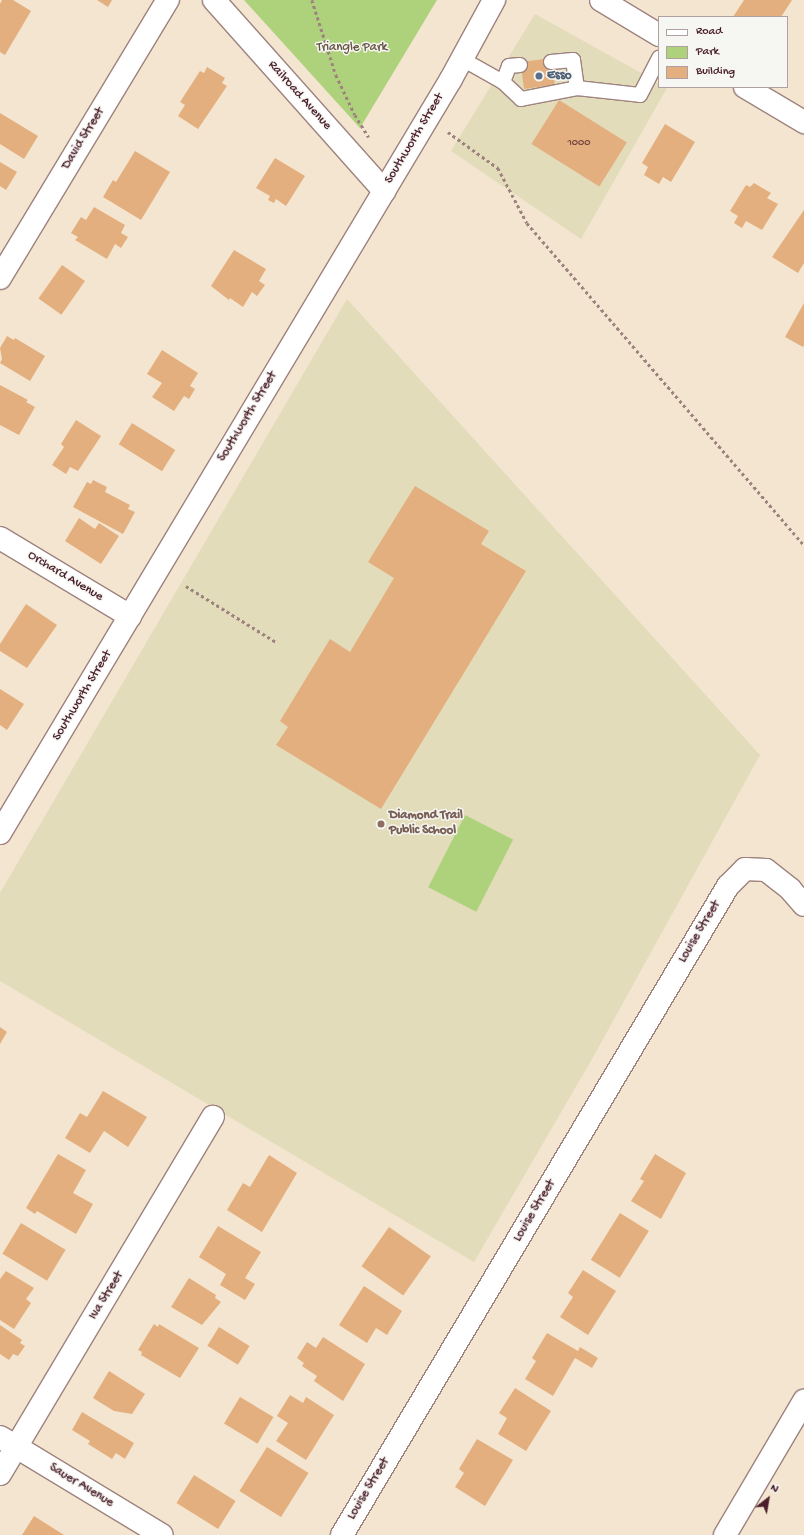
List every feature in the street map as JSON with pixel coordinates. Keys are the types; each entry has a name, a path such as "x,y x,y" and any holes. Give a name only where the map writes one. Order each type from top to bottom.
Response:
{"street":[{"name":"David Street","path":"0,278 168,0"},
{"name":"Railroad Avenue","path":"214,0 384,191"},
{"name":"Southworth Street","path":"0,833 428,117 494,0"},
{"path":"601,0 658,34"},
{"path":"747,88 804,122"},
{"name":"Orchard Avenue","path":"0,538 130,616"},
{"name":"Louise Street","path":"342,1535 728,886 746,869 766,870 790,890 804,905"},
{"name":"Iva Street","path":"0,1474 8,1442 213,1117"},
{"path":"725,1535 804,1401"},
{"name":"Sauer Avenue","path":"8,1442 162,1535"}],"lane":[{"path":"462,59 503,82 521,99 577,88 640,94 658,60"},
{"path":"552,62 573,60 577,88"},
{"path":"503,82 509,66 520,65"}],"path":[{"path":"312,0 336,75 354,114 369,135 357,161"},
{"path":"428,117 498,168 527,223 804,545"},
{"path":"186,586 276,642"}],"shaded area":[{"path":"535,14 658,82 658,88 667,88 581,239 451,151"},
{"name":"Diamond Trail Public School","path":"347,299 760,755 592,1059 474,1262 0,981 0,893"}],"green space":[{"name":"Triangle Park","path":"244,0 437,0 360,128"},
{"path":"465,815 513,840 476,912 428,887"}],"building":[{"path":"2,0 13,0 31,11 5,55 0,52 0,4"},
{"path":"97,0 112,0 108,7"},
{"path":"744,0 792,0 782,16 734,16"},
{"path":"551,58 555,85 524,89 520,62"},
{"path":"207,67 225,78 222,83 227,86 198,129 178,116 185,105 180,102 200,71 204,73"},
{"path":"559,100 627,142 599,186 531,144"},
{"path":"0,113 38,136 24,159 0,144"},
{"path":"665,124 695,142 671,182 663,177 659,184 644,175 648,167 642,163"},
{"path":"135,151 170,172 141,220 103,197 113,180 116,182"},
{"path":"275,158 305,176 286,206 276,199 274,203 268,200 270,196 256,188"},
{"path":"0,162 17,172 6,190 0,186"},
{"path":"754,183 771,193 767,198 778,204 762,230 746,221 742,228 734,223 738,216 730,211 746,185 750,187"},
{"path":"94,207 125,225 121,233 128,237 121,248 115,244 107,259 75,240 78,237 71,233 81,217 86,220"},
{"path":"804,210 804,263 798,273 772,257"},
{"path":"234,250 266,269 259,281 265,285 257,296 252,292 243,307 230,298 229,300 211,286"},
{"path":"62,265 85,281 61,315 38,299"},
{"path":"804,303 804,345 803,347 785,337"},
{"path":"7,336 14,340 15,338 45,356 30,381 0,363 2,359 0,348"},
{"path":"162,350 198,373 190,386 195,389 189,399 184,396 174,411 152,397 162,383 147,374"},
{"path":"0,385 28,400 26,402 35,407 19,435 0,425"},
{"path":"76,420 101,436 78,471 70,467 66,474 52,465 64,447 61,444"},
{"path":"132,423 175,450 162,471 119,444"},
{"path":"93,480 107,487 105,492 130,505 128,509 135,512 123,534 73,507 87,482 91,484"},
{"path":"415,486 489,531 481,544 526,571 381,809 276,745 288,727 280,721 330,639 350,652 394,578 368,562"},
{"path":"79,518 95,529 99,523 119,536 101,564 65,541"},
{"path":"26,604 57,625 27,668 0,651 0,644"},
{"path":"0,689 24,704 7,730 0,725"},
{"path":"0,1027 7,1032 0,1044"},
{"path":"103,1091 147,1117 128,1147 104,1131 90,1153 65,1138 80,1113 87,1117"},
{"path":"58,1154 86,1170 73,1193 93,1204 76,1234 37,1211 35,1214 26,1208"},
{"path":"655,1154 686,1173 661,1219 631,1201 644,1181 640,1179"},
{"path":"269,1155 297,1173 262,1232 227,1210 243,1183 250,1187"},
{"path":"620,1213 649,1231 620,1278 591,1260"},
{"path":"21,1223 66,1250 47,1281 2,1254"},
{"path":"218,1226 261,1252 245,1278 255,1284 245,1300 220,1285 226,1274 199,1257"},
{"path":"389,1227 431,1256 403,1296 361,1266"},
{"path":"583,1270 616,1291 588,1335 560,1317 573,1297 568,1293"},
{"path":"6,1271 34,1288 26,1299 31,1303 14,1329 0,1320 0,1279"},
{"path":"189,1278 216,1295 215,1298 221,1302 202,1325 171,1307"},
{"path":"364,1286 402,1311 387,1335 376,1328 367,1343 339,1325"},
{"path":"154,1324 158,1327 159,1324 199,1348 180,1378 141,1355 142,1352 138,1350"},
{"path":"0,1325 22,1340 20,1343 25,1346 18,1356 13,1354 9,1360 0,1354"},
{"path":"219,1327 250,1346 238,1365 207,1346"},
{"path":"547,1333 578,1351 580,1347 598,1358 592,1368 575,1358 553,1396 525,1379 536,1361 532,1358"},
{"path":"323,1337 365,1364 343,1401 314,1381 317,1376 302,1366 304,1363 297,1358 307,1342 316,1348"},
{"path":"109,1371 145,1394 132,1414 114,1411 93,1398"},
{"path":"515,1388 551,1411 526,1451 498,1434 507,1418 499,1413"},
{"path":"290,1395 303,1403 306,1397 334,1415 306,1460 276,1441 288,1423 277,1416"},
{"path":"240,1397 273,1417 257,1444 224,1424"},
{"path":"82,1412 134,1443 125,1459 116,1453 112,1459 88,1444 90,1441 72,1430"},
{"path":"477,1439 513,1460 485,1506 455,1487 464,1473 459,1469"},
{"path":"267,1447 309,1473 281,1517 239,1491"},
{"path":"194,1475 236,1501 218,1529 177,1503"},
{"path":"34,1516 64,1535 22,1535"}],"place":[{"name":"Esso","path":"539,76"},
{"name":"Diamond Trail Public School","path":"381,824"}]}
